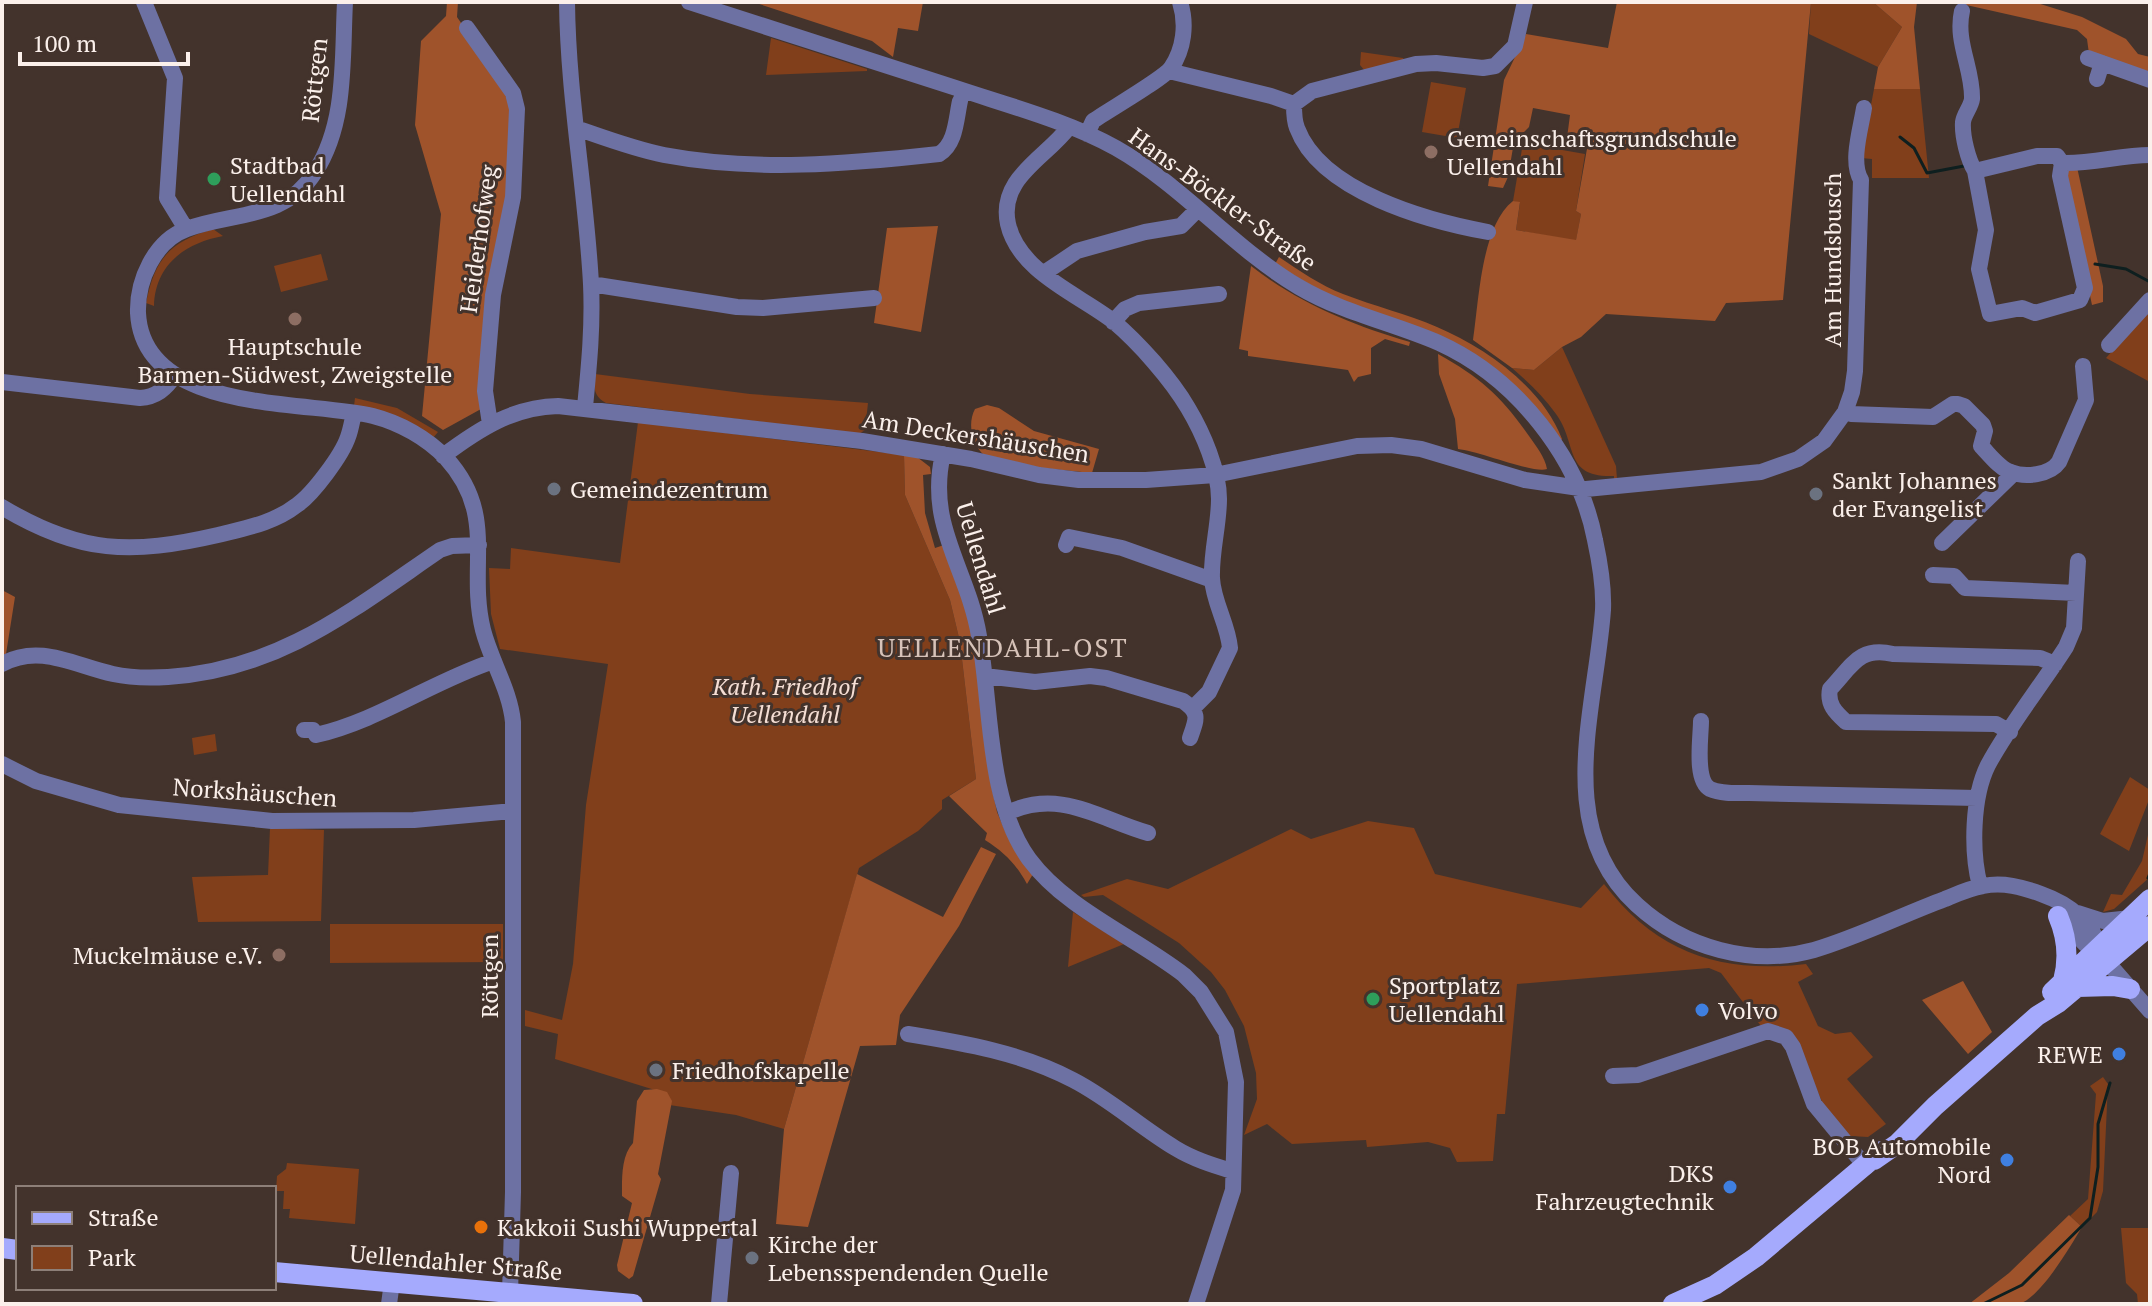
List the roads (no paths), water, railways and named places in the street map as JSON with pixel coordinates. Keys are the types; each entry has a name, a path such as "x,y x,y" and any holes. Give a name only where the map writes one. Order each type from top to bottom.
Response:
{"main road":[{"path":"1673,1304 1715,1285 1756,1257 1870,1164 1893,1138 1921,1119 2037,1016 2058,1003 2070,984 2101,953 2140,922 2150,899"},
{"path":"2066,913 2070,984"},
{"path":"2070,984 2130,989"},
{"name":"Uellendahler Straße","path":"276,1272 633,1304"}],"street":[{"path":"144,2 175,78 167,198 186,229"},
{"name":"Röttgen","path":"345,2 337,118 326,153 314,175 298,192 268,210 186,229 168,242 150,263 144,276 138,313 147,343 158,360 175,375 204,391 217,394 371,416 402,427 431,444 443,456 473,499 477,515 479,600 483,629 512,707 513,1192 510,1293"},
{"path":"567,2 591,284 592,328 585,407"},
{"name":"Hans-Böckler-Straße","path":"689,2 992,99 1087,134 1118,149 1301,289 1441,344 1489,373 1528,410 1563,457 1593,527 1603,604 1584,770 1587,815 1606,866 1637,906 1693,942 1728,953 1773,956 1812,950 1980,886 2015,886 2040,894 2066,913 2150,1011"},
{"path":"1087,134 1093,121 1169,71 1184,33 1185,16 1180,2"},
{"path":"1294,104 1312,91 1416,64 1495,66 1515,46 1525,2"},
{"path":"1962,11 1959,33 1972,96 1963,127 1986,230 1979,269 1988,311 1992,314 2022,308 2035,313 2075,302 2085,292 2060,176 2062,163 2057,156 2048,155 1975,171"},
{"name":"Heiderhofweg","path":"467,28 513,93 517,109 513,197 493,295 488,350 485,391 490,424"},
{"path":"2096,67 2150,80"},
{"path":"1169,71 1294,104"},
{"path":"576,128 662,154 724,163 796,165 875,161 945,151 951,143 960,101"},
{"path":"1294,104 1295,126 1304,142 1336,175 1365,192 1411,211 1438,221 1488,232"},
{"name":"Am Hundsbusch","path":"1845,412 1855,371 1861,180 1857,162 1864,108"},
{"path":"1069,127 1059,141 1018,178 1009,200 1008,223 1015,242 1028,261 1113,322 1145,353 1188,407 1204,440 1219,497 1212,580 1230,648 1209,692 1193,708"},
{"path":"2062,163 2108,161 2119,155 2150,155"},
{"path":"1044,273 1077,251 1145,232 1181,226 1197,210"},
{"path":"591,284 737,307 763,308 874,298"},
{"path":"1113,322 1125,309 1139,303 1219,294"},
{"path":"2109,345 2150,300"},
{"path":"1942,543 2013,474 2046,473 2057,469 2086,400 2083,366"},
{"path":"2,382 140,398 159,392 175,375"},
{"path":"1845,412 1933,417 1953,404 1964,406 1983,425 1985,431 1981,446 2013,474"},
{"name":"Am Deckershäuschen","path":"443,456 490,424 522,410 585,407 862,441 1079,480 1146,480 1215,475 1357,446 1391,445 1421,449 1525,480 1578,488 1769,470 1798,459 1824,441 1845,412"},
{"path":"2,507 54,535 111,548 159,546 257,526 300,504 316,486 347,440 354,413"},
{"name":"Uellendahl","path":"943,454 937,486 939,506 947,538 975,615 1000,793 1018,841 1042,875 1066,896 1163,958 1184,975 1216,1012 1226,1032 1236,1082 1233,1190 1196,1304"},
{"path":"1066,545 1069,537 1122,548 1212,580"},
{"path":"2,664 13,658 35,654 56,656 114,674 145,678 209,672 252,662 323,630 440,550 452,546 479,545"},
{"path":"1980,886 1975,860 1977,798 1987,767 2066,647 2074,628 2078,561"},
{"path":"1933,575 1954,576 1965,588 2076,593"},
{"path":"2010,732 1996,724 1846,722 1829,702 1829,693 1865,653 1876,650 1893,654 2040,658 2055,664"},
{"path":"304,730 313,730 316,735 344,728 494,661"},
{"path":"985,676 1035,682 1090,676 1106,678 1183,701 1193,708 1196,719 1190,738"},
{"path":"1701,721 1700,778 1708,788 1722,792 1977,798"},
{"name":"Norkshäuschen","path":"2,764 36,781 119,805 272,821 414,820 513,811"},
{"path":"1007,813 1023,805 1056,803 1107,815 1115,823 1148,833"},
{"path":"2066,913 2103,921 2140,922"},
{"path":"1613,1076 1638,1075 1768,1031 1786,1037 1793,1047 1814,1104 1870,1164"},
{"path":"908,1034 956,1041 1037,1063 1112,1102 1173,1147 1195,1159 1232,1171"},
{"path":"719,1304 731,1173"},
{"path":"389,1304 392,1282"}],"waterway":[{"path":"1900,137 1914,148 1927,173 1964,166"},
{"path":"2095,264 2126,269 2150,282"},
{"path":"2148,878 2150,873"},
{"path":"1983,1304 2022,1285 2090,1218 2098,1167 2098,1124 2110,1083"}],"place":[{"name":"Gemeinschaftsgrundschule Uellendahl","path":"1431,152"},
{"name":"Stadtbad Uellendahl","path":"214,179"},
{"name":"Hauptschule Barmen-Südwest, Zweigstelle","path":"295,319"},
{"name":"Gemeindezentrum","path":"554,489"},
{"name":"Sankt Johannes der Evangelist","path":"1816,494"},
{"name":"Muckelmäuse e.V.","path":"279,955"},
{"name":"Sportplatz Uellendahl","path":"1373,999"},
{"name":"Volvo","path":"1702,1010"},
{"name":"REWE","path":"2119,1054"},
{"name":"Friedhofskapelle","path":"656,1070"},
{"name":"BOB Automobile Nord","path":"2007,1160"},
{"name":"DKS Fahrzeugtechnik","path":"1730,1187"},
{"name":"Kakkoii Sushi Wuppertal","path":"481,1227"},
{"name":"Kirche der Lebensspendenden Quelle","path":"752,1258"}],"district":[{"name":"UELLENDAHL-OST","path":"1003,647"}],"park label":[{"name":"Kath. Friedhof Uellendahl","path":"785,700"}]}
